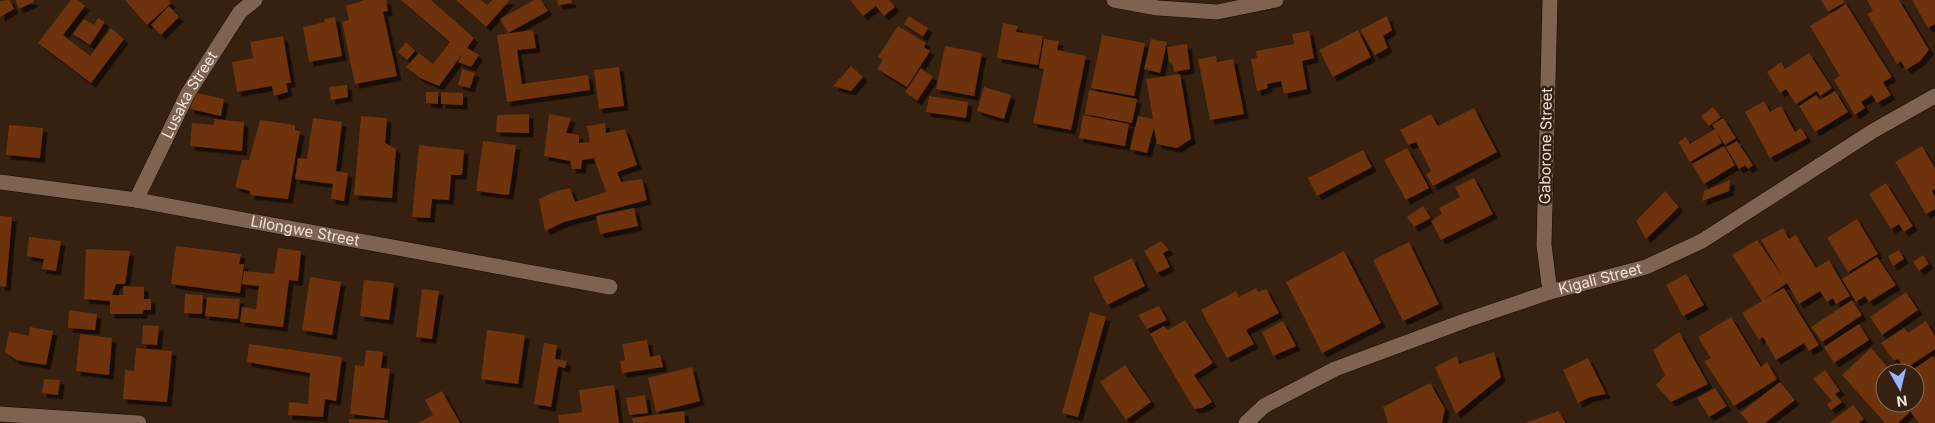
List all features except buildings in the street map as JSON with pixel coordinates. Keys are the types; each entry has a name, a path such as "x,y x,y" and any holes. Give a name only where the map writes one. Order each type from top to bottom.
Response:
{"street":[{"name":"Lusaka Street","path":"136,200 188,93 240,12 255,0"},
{"path":"1114,0 1158,8 1217,12 1276,0"},
{"name":"Gaborone Street","path":"1550,0 1544,245 1550,292"},
{"name":"Kigali Street","path":"1246,423 1264,406 1335,369 1467,320 1550,292 1646,267 1702,241 1873,131 1935,96"},
{"name":"Lilongwe Street","path":"0,182 136,200 610,287"},
{"path":"0,414 138,423"}]}
